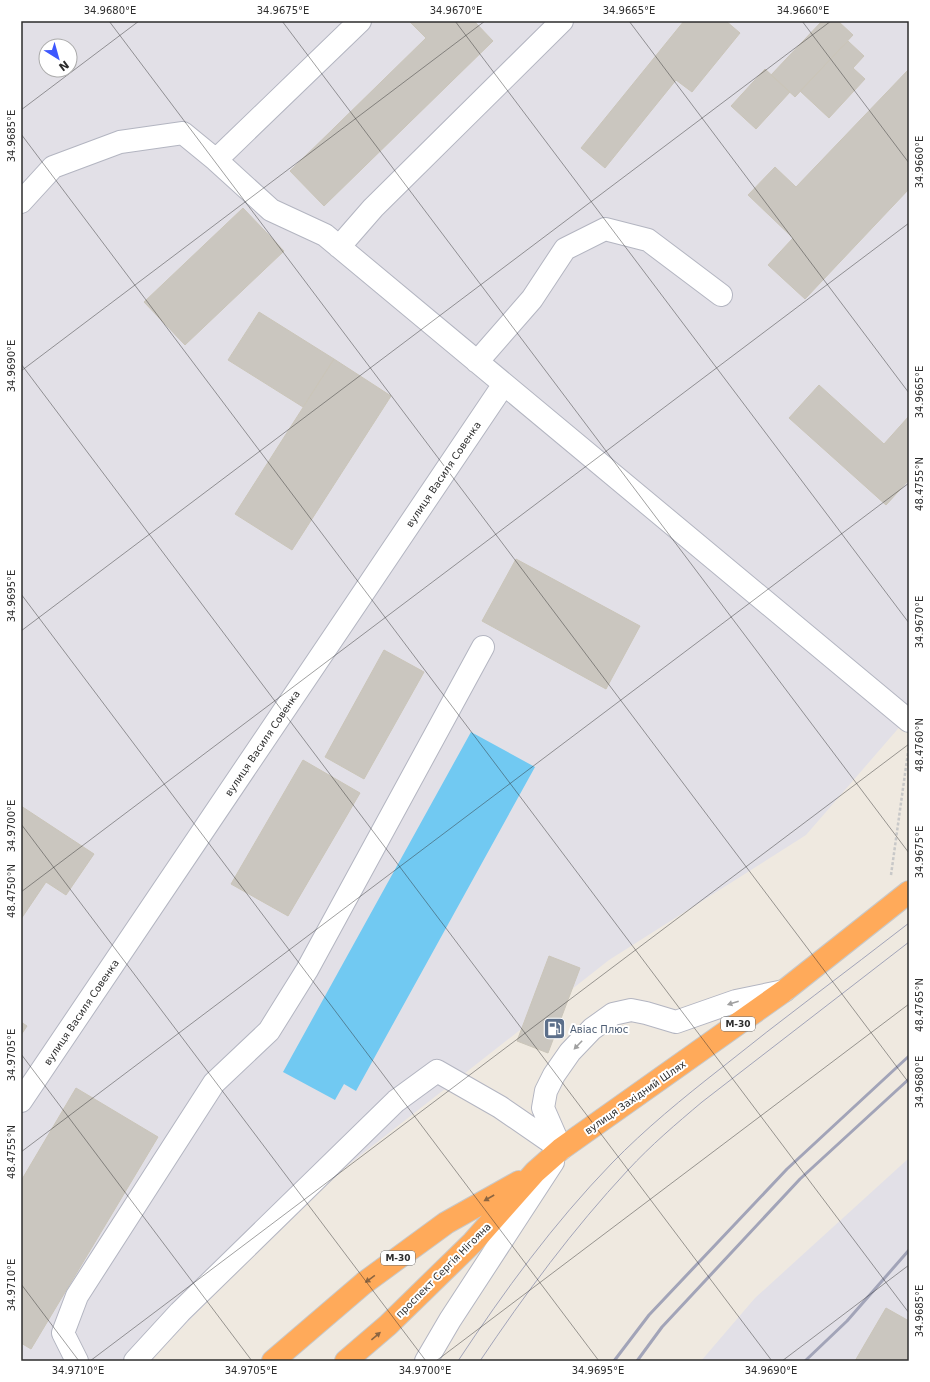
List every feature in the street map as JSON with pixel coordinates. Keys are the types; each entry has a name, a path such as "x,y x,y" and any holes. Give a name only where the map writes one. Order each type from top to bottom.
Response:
{"highway":[{"name":"вулиця Західний Шлях","path":"561,1149 784,992 909,892"},
{"name":"проспект Сергія Нігояна","path":"346,1361 388,1325 467,1248 535,1172 561,1149"},
{"name":"проспект Сергія Нігояна","path":"273,1361 364,1283 446,1223 535,1172"}],"street":[{"path":"216,160 360,21"},
{"path":"332,241 373,208 562,21"},
{"path":"21,202 53,167 120,142 183,133 216,160 271,210 332,241 909,722"},
{"path":"477,362 532,299 565,250 604,230 648,240 722,295"},
{"name":"вулиця Василя Совенка","path":"21,1101 504,384"},
{"path":"76,1361 63,1333 77,1296 214,1083 269,1031 307,970 483,647"},
{"path":"561,1149 543,1108 546,1091 554,1075 570,1052 592,1029 613,1014 631,1010 646,1012 676,1022 736,1001 784,992"},
{"path":"135,1361 180,1312 396,1101 438,1072 500,1106 561,1149"},
{"name":"вулиця Західний Шлях","path":"426,1361 450,1320 561,1149"}],"path":[{"path":"886,911 909,744"}],"shaded area":[{"path":"21,21 909,21 909,716 806,835 609,960 310,1195 150,1361 21,1361"},
{"path":"909,1158 909,1361 701,1361 755,1298"}],"water":[{"path":"471,732 535,767 356,1091 344,1084 335,1100 283,1072"}],"building":[{"path":"409,21 474,21 493,41 324,206 290,171 426,38"},
{"path":"684,21 726,21 740,33 692,92 676,80 605,168 581,148"},
{"path":"822,21 838,21 853,35 795,97 771,75"},
{"path":"848,41 864,56 853,68 865,79 829,118 800,91"},
{"path":"765,69 790,92 756,129 731,106"},
{"path":"909,69 909,189 805,299 768,265 793,238 748,195 775,167 796,187"},
{"path":"243,208 284,251 185,345 144,302"},
{"path":"259,312 334,359 303,407 228,360"},
{"path":"334,359 391,396 292,550 235,514"},
{"path":"819,385 884,444 909,416 909,480 886,505 789,418"},
{"path":"516,559 640,626 606,689 482,621"},
{"path":"384,650 424,672 364,779 325,757"},
{"path":"303,760 360,793 288,916 231,884"},
{"path":"21,806 94,854 66,895 46,882 21,919"},
{"path":"549,956 580,968 548,1053 517,1041"},
{"path":"21,1022 27,1026 21,1035"},
{"path":"76,1088 158,1137 31,1349 21,1343 21,1181"},
{"path":"886,1308 909,1321 909,1361 855,1361"}],"tram line":[{"path":"458,1361 530,1258 590,1186 625,1150 664,1114 706,1080 909,923"},
{"path":"480,1361 550,1262 608,1192 646,1152 702,1102 909,942"}],"railway":[{"path":"614,1361 649,1315 787,1169 909,1056"},
{"path":"637,1361 662,1327 800,1179 909,1079"},
{"path":"805,1361 847,1321 909,1250"}],"place":[{"name":"Авіас Плюс","path":"554,1029"}]}
